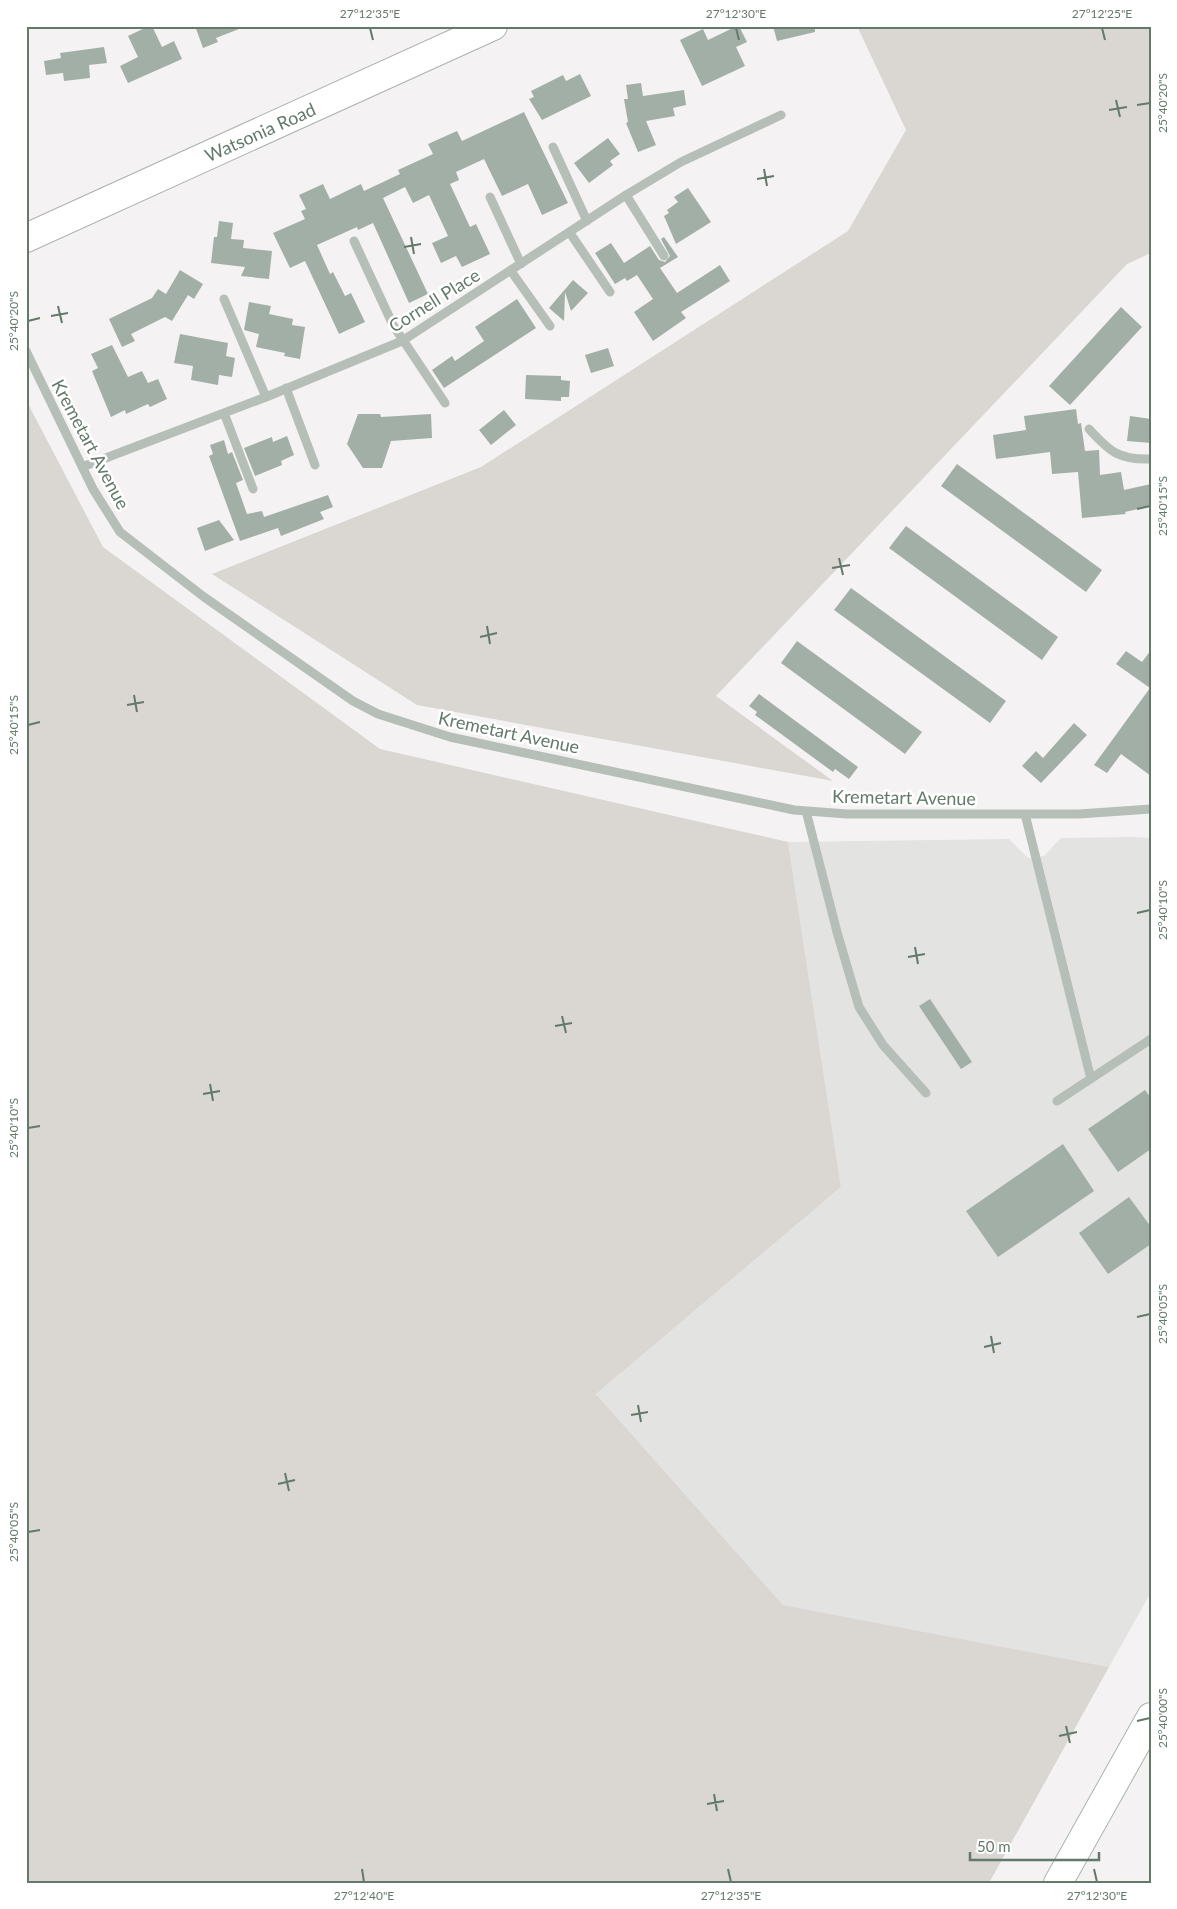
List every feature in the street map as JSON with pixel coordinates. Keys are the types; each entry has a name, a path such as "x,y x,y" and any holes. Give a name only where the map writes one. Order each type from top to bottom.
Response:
{"main road":[{"name":"Watsonia Road","path":"26,238 493,26"},
{"path":"1058,1883 1151,1717"}],"street":[{"name":"Cornell Place","path":"82,467 266,397 402,341 626,195 681,162 781,115"},
{"path":"553,147 587,221"},
{"path":"626,195 664,256"},
{"path":"490,197 521,264"},
{"path":"570,233 610,292"},
{"path":"354,241 392,325 445,403"},
{"path":"511,271 550,326"},
{"path":"224,299 266,397"},
{"name":"Kremetart Avenue","path":"26,351 82,467 104,508 120,532 137,548 212,602 354,700 378,714 450,736 754,802 806,811 848,814 1079,814 1151,809"},
{"path":"286,388 315,464"},
{"path":"224,413 253,490"},
{"path":"1089,429 1103,445 1121,457 1151,458"},
{"path":"806,811 837,932 859,1007 883,1045 926,1093"},
{"path":"1025,814 1091,1079"},
{"path":"1057,1101 1151,1039"}],"shaded area":[{"path":"857,26 1151,26 1151,253 1127,264 716,696 833,781 417,705 212,574 481,467 848,231 906,130"},
{"path":"26,400 103,547 380,749 788,842 841,1187 596,1394 783,1605 1109,1667 989,1883 26,1883"},
{"path":"1061,838 1151,838 1151,1592 1109,1667 783,1605 596,1394 841,1187 788,842 1009,839 1028,858 1044,856"}],"building":[{"path":"152,26 162,47 174,41 182,59 128,83 120,66 138,57 128,36"},
{"path":"195,26 244,27 216,38 218,42 203,48"},
{"path":"739,26 747,42 736,47 745,66 702,86 680,40 703,29 708,40"},
{"path":"773,26 815,26 815,32 777,41"},
{"path":"104,47 107,63 89,65 90,78 64,81 63,73 46,75 44,61 61,58 60,53"},
{"path":"580,74 591,96 542,120 529,99 534,97 531,91 563,75 566,81"},
{"path":"641,83 643,96 684,90 686,105 673,108 675,116 646,121 656,145 638,152 626,123 628,122 624,99 628,99 626,85"},
{"path":"524,112 568,203 542,215 528,184 502,196 484,159 456,172 459,180 450,184 470,227 476,224 490,254 462,267 456,256 441,263 432,243 448,236 429,195 413,203 405,187 383,198 428,294 409,303 373,223 358,230 357,227 317,245 330,274 333,272 345,296 351,293 365,322 339,334 305,261 290,268 273,233 305,219 301,211 306,209 299,195 323,184 330,199 361,184 364,191 400,174 398,170 433,154 428,144 457,131 462,141"},
{"path":"608,138 620,154 610,161 613,165 589,183 574,163"},
{"path":"688,188 711,222 676,244 664,216 669,213 667,210 678,202 674,197"},
{"path":"219,221 233,223 231,239 244,240 243,248 272,251 269,279 241,276 245,267 211,263 214,237 217,237"},
{"path":"664,237 678,257 660,268 677,293 720,265 730,281 681,312 686,318 653,341 634,312 653,299 637,275 627,281 625,278 615,284 595,253 611,243 624,263 650,246 659,260 665,262 670,256 661,239"},
{"path":"180,270 203,284 194,299 188,295 172,321 165,317 131,334 135,341 122,347 109,319 152,298 158,289 166,294"},
{"path":"573,280 588,293 571,311 565,292 564,321 549,308"},
{"path":"517,299 536,328 444,388 432,370 452,356 455,361 484,341 475,327"},
{"path":"249,302 271,306 269,314 293,319 292,325 305,327 300,359 284,356 285,353 256,347 259,334 244,330"},
{"path":"1121,307 1142,327 1070,405 1049,386"},
{"path":"180,334 228,343 226,356 235,358 232,377 219,375 218,385 191,380 193,366 174,363"},
{"path":"112,345 128,377 142,371 148,383 158,379 167,399 150,407 148,404 126,414 125,410 111,417 92,371 98,368 91,354"},
{"path":"608,348 614,366 591,373 585,355"},
{"path":"526,375 561,376 561,380 570,381 569,397 561,397 561,401 525,399"},
{"path":"1076,409 1078,424 1081,423 1085,451 1099,450 1100,475 1121,472 1124,490 1151,484 1151,506 1125,512 1126,514 1082,518 1078,472 1052,474 1050,452 996,459 993,435 1026,430 1024,416"},
{"path":"504,410 516,425 491,445 479,430"},
{"path":"358,414 380,414 381,417 431,414 432,438 391,441 382,468 363,468 347,444"},
{"path":"1130,416 1151,419 1151,443 1127,441"},
{"path":"287,436 294,455 281,461 282,465 255,476 244,448 272,437 273,442"},
{"path":"224,440 228,454 232,452 243,480 236,483 247,514 262,511 264,517 328,495 333,507 320,512 324,519 281,536 278,528 240,541 209,456 213,454 210,445"},
{"path":"957,464 1102,570 1086,592 941,486"},
{"path":"219,520 234,540 205,551 197,528"},
{"path":"906,526 1058,637 1042,660 889,548"},
{"path":"851,588 1006,701 990,723 834,610"},
{"path":"797,641 922,732 905,754 781,663"},
{"path":"1151,650 1151,776 1121,754 1107,773 1094,765 1150,688 1116,664 1126,651 1142,662"},
{"path":"759,694 858,767 849,779 835,769 833,772 755,715 757,712 749,706"},
{"path":"1074,723 1087,735 1041,783 1022,766 1036,751 1043,758"},
{"path":"930,999 972,1062 961,1069 919,1006"},
{"path":"1145,1090 1151,1098 1151,1149 1118,1172 1088,1129"},
{"path":"1063,1144 1094,1191 998,1257 966,1211"},
{"path":"1129,1197 1151,1227 1151,1244 1108,1274 1079,1233"}]}
